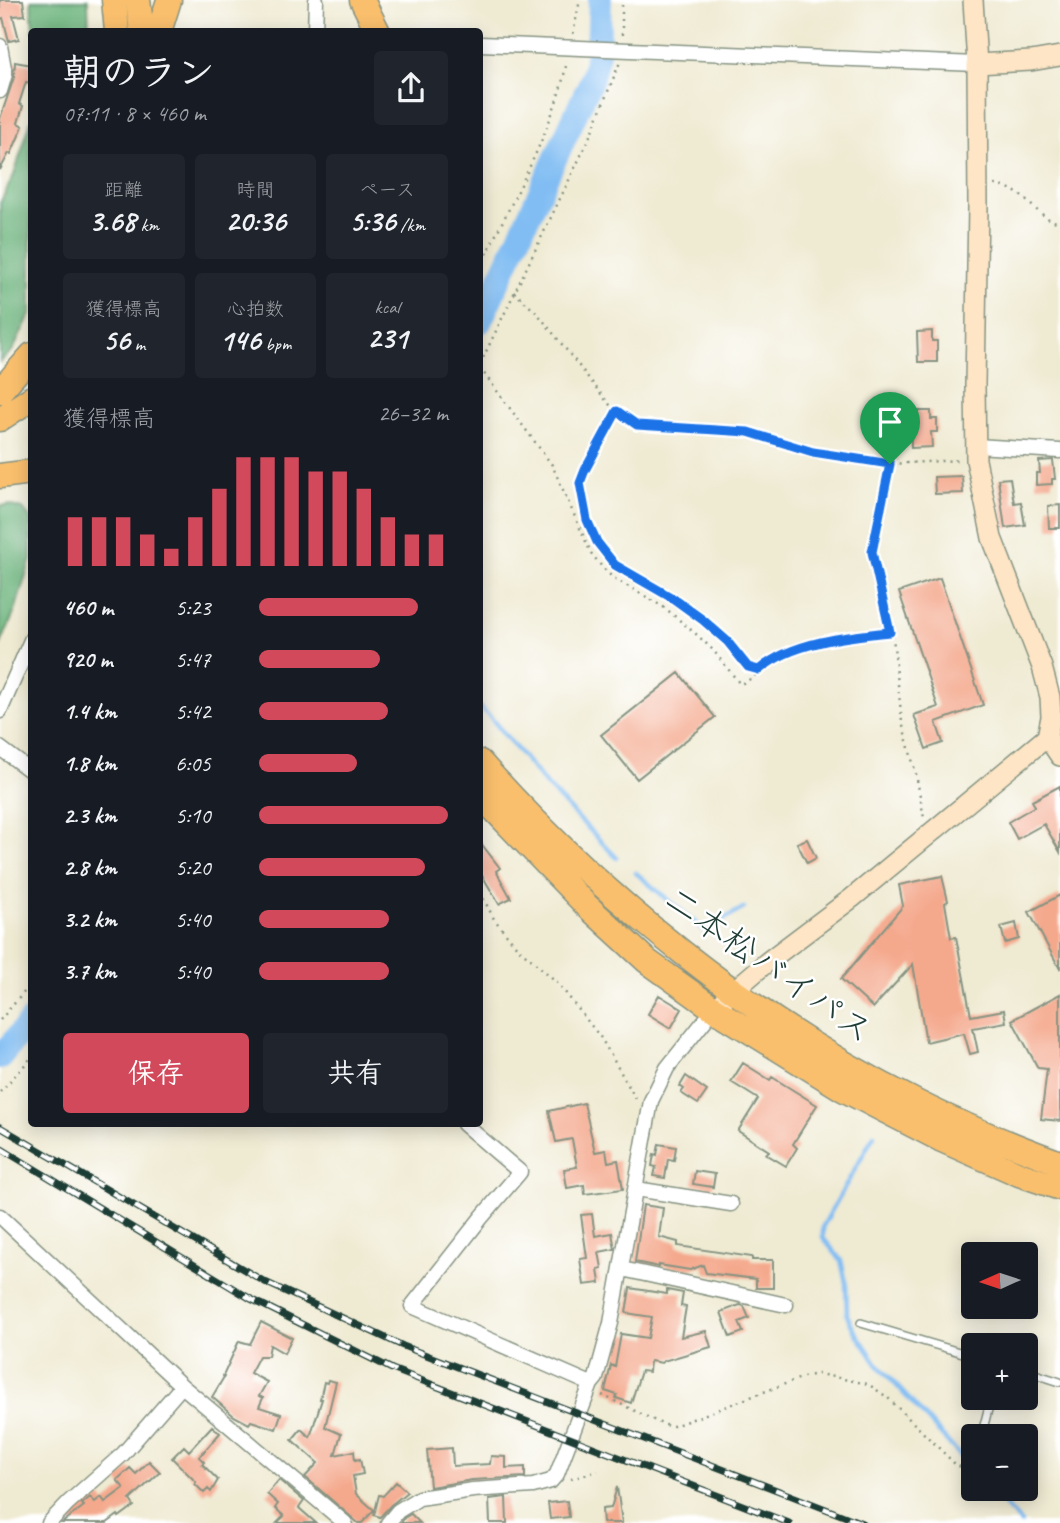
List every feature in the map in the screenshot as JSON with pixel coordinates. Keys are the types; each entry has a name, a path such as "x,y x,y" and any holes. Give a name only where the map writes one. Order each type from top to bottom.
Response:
{"highway":[{"path":"104,0 106,28"},
{"path":"114,0 117,28"},
{"path":"138,0 142,28"},
{"path":"160,28 169,0"},
{"path":"362,0 375,28"},
{"path":"377,0 387,28"},
{"path":"0,391 28,360"},
{"path":"0,419 28,401"},
{"path":"0,431 28,414"},
{"path":"0,476 28,472"},
{"name":"二本松バイパス","path":"483,765 577,862 656,931 734,990 846,1064 918,1104 1060,1163"},
{"name":"二本松バイパス","path":"483,799 586,905 647,961 714,1009 843,1089 942,1140 1019,1174 1060,1188"},
{"path":"483,823 607,933 647,961"}],"street":[{"path":"315,28 316,0"},
{"path":"388,1523 398,1511 419,1497 533,1486 551,1481 558,1474 590,1387 596,1378 611,1324 648,1116 656,1089 667,1068 714,1009 734,990 852,898 1047,737 1051,717 1050,698 1042,667 992,538 976,453 977,64 974,0"},
{"path":"483,44 977,64 1031,61 1060,56"},
{"path":"0,46 5,74 0,91"},
{"path":"976,453 1060,451"},
{"path":"0,711 28,647"},
{"path":"1047,737 1060,756"},
{"path":"0,748 28,769"},
{"path":"468,1127 520,1172 412,1306 590,1387"},
{"path":"636,1189 731,1205"},
{"path":"0,1216 183,1386 334,1520"},
{"path":"622,1269 786,1305"},
{"path":"49,1523 123,1454 183,1386"}],"lane":[{"path":"861,1323 961,1352"},
{"path":"1038,1375 1060,1382"}],"path":[{"path":"483,261 562,89 580,0"},
{"path":"483,359 587,143 615,75 620,50 622,0"},
{"path":"977,181 1012,189 1028,204 1060,223"},
{"path":"514,292 538,314 609,404 637,425 748,432 813,452 890,464 976,453"},
{"path":"483,370 552,465 591,553 602,567 612,577 665,608 696,634 713,650 740,684 790,653 842,636 890,632"},
{"path":"617,411 580,483 587,520 597,542 615,565 674,599 703,620 727,641 748,667 759,670"},
{"path":"890,464 872,552 890,632 902,722 928,835"},
{"path":"483,898 494,919 518,948 557,982 601,1038 648,1116"},
{"path":"0,1020 28,988"},
{"path":"0,1092 28,1061"},
{"path":"590,1387 664,1425 674,1426 806,1376 819,1374 868,1384 887,1397 957,1466 961,1467"},
{"path":"551,1481 561,1482 597,1471"}],"green space":[{"path":"31,0 88,0 89,28 33,28"},
{"path":"28,130 28,319 13,350 0,362 0,203 14,175"},
{"path":"9,505 23,509 28,515 28,569 15,611 0,646 0,506"}],"building":[{"path":"0,0 23,0 25,15 13,16 19,39 9,41 3,18 0,19"},
{"path":"15,62 28,64 28,82 19,104 23,106 18,123 23,126 11,154 9,153 0,170 0,119 14,77"},
{"path":"932,331 932,341 937,341 937,362 918,362 917,332"},
{"path":"910,411 931,411 931,419 937,419 937,432 931,432 932,447 911,448"},
{"path":"1053,460 1055,479 1052,479 1052,484 1036,485 1036,473 1040,473 1039,461"},
{"path":"962,476 963,493 935,494 934,477"},
{"path":"1010,478 1014,503 1021,502 1025,525 1005,528 998,479"},
{"path":"1060,505 1060,528 1049,528 1048,506"},
{"path":"940,578 983,705 936,722 943,743 926,749 914,715 938,707 899,592"},
{"path":"679,673 715,717 637,779 601,735"},
{"path":"1060,786 1060,852 1044,824 1017,839 1008,822 1035,806 1032,801"},
{"path":"807,839 816,858 807,863 797,843"},
{"path":"483,846 500,868 496,871 511,898 499,904 483,877"},
{"path":"942,876 948,901 945,903 951,938 956,937 971,1016 1004,1010 1006,1022 973,1028 978,1052 970,1054 964,1033 926,1042 913,964 873,1008 841,979 903,906 899,885"},
{"path":"1060,895 1060,969 1029,912"},
{"path":"1016,923 1019,939 1005,943 1001,927"},
{"path":"1060,994 1060,1121 1041,1119 1047,1069 1038,1068 1012,1020"},
{"path":"659,995 682,1009 671,1028 648,1014"},
{"path":"743,1063 770,1080 772,1077 817,1105 793,1144 797,1148 786,1166 766,1154 769,1151 738,1131 758,1099 731,1082"},
{"path":"686,1076 707,1091 698,1104 681,1093 684,1089 680,1086"},
{"path":"584,1103 595,1152 606,1150 608,1162 618,1160 623,1189 585,1194 584,1185 567,1188 564,1169 577,1167 572,1139 556,1142 549,1111"},
{"path":"659,1144 676,1147 674,1160 668,1159 665,1178 654,1176 656,1167 652,1166"},
{"path":"695,1171 715,1174 713,1187 693,1184"},
{"path":"643,1205 663,1208 659,1237 678,1242 678,1246 752,1257 752,1260 773,1260 773,1288 756,1288 756,1279 706,1273 703,1265 690,1270 635,1262"},
{"path":"592,1214 595,1236 612,1233 615,1249 599,1252 602,1268 598,1269 600,1283 584,1285 580,1259 587,1258 581,1215"},
{"path":"630,1288 667,1294 667,1290 683,1293 681,1306 686,1307 681,1337 706,1331 711,1347 662,1363 650,1361 649,1372 641,1371 631,1403 605,1391 611,1365 615,1367 621,1334 648,1338 652,1317 626,1313"},
{"path":"744,1306 749,1318 739,1322 743,1332 730,1337 721,1312"},
{"path":"261,1322 292,1338 284,1353 270,1345 268,1356 259,1356 250,1373 267,1382 259,1396 263,1398 259,1407 281,1414 276,1429 251,1421 249,1424 234,1416 212,1397 224,1377 239,1341 250,1344"},
{"path":"328,1380 336,1382 325,1427 341,1434 335,1455 354,1451 355,1460 360,1459 363,1474 353,1476 356,1494 374,1510 362,1523 358,1523 305,1477 318,1463 292,1440 301,1429 310,1437 322,1399 324,1382 327,1383"},
{"path":"212,1426 220,1433 199,1457 204,1462 202,1464 218,1480 211,1492 208,1489 204,1493 172,1458 184,1446 189,1451"},
{"path":"452,1448 453,1466 490,1464 491,1456 506,1457 506,1468 525,1467 525,1477 472,1480 430,1487 427,1450"},
{"path":"149,1461 160,1472 130,1500 134,1506 119,1517 118,1515 107,1523 62,1523 84,1506 82,1504 90,1497 95,1502 101,1497 105,1502 124,1488 117,1480 130,1468 136,1474"},
{"path":"279,1480 304,1501 299,1508 316,1523 277,1523 284,1516 275,1508 278,1504 267,1494"},
{"path":"396,1482 407,1492 380,1517 374,1515 379,1495 383,1496"},
{"path":"617,1487 622,1523 603,1523 602,1509 611,1508"},
{"path":"506,1497 507,1523 490,1523 489,1499"},
{"path":"567,1501 569,1517 550,1519 548,1503"},
{"path":"411,1514 420,1523 401,1523 404,1518"}],"waterway":[{"path":"483,315 591,81 598,53 600,0"},
{"path":"483,710 547,786 617,858"},
{"path":"636,873 704,930 744,908"},
{"path":"0,1057 28,1024"},
{"path":"874,1135 823,1226 823,1238 841,1260 846,1283 847,1315 853,1328 877,1364 961,1457"},
{"path":"1001,1501 1021,1523"}],"railway":[{"path":"0,1127 265,1282 403,1346 862,1523"},
{"path":"0,1148 251,1299 392,1369 789,1523"}],"route":[{"path":"617,411 637,425 748,432 813,452 890,464 872,552 890,632 842,636 790,653 759,670 748,667 727,641 703,620 674,599 615,565 597,542 582,504 580,483 617,411"}]}
